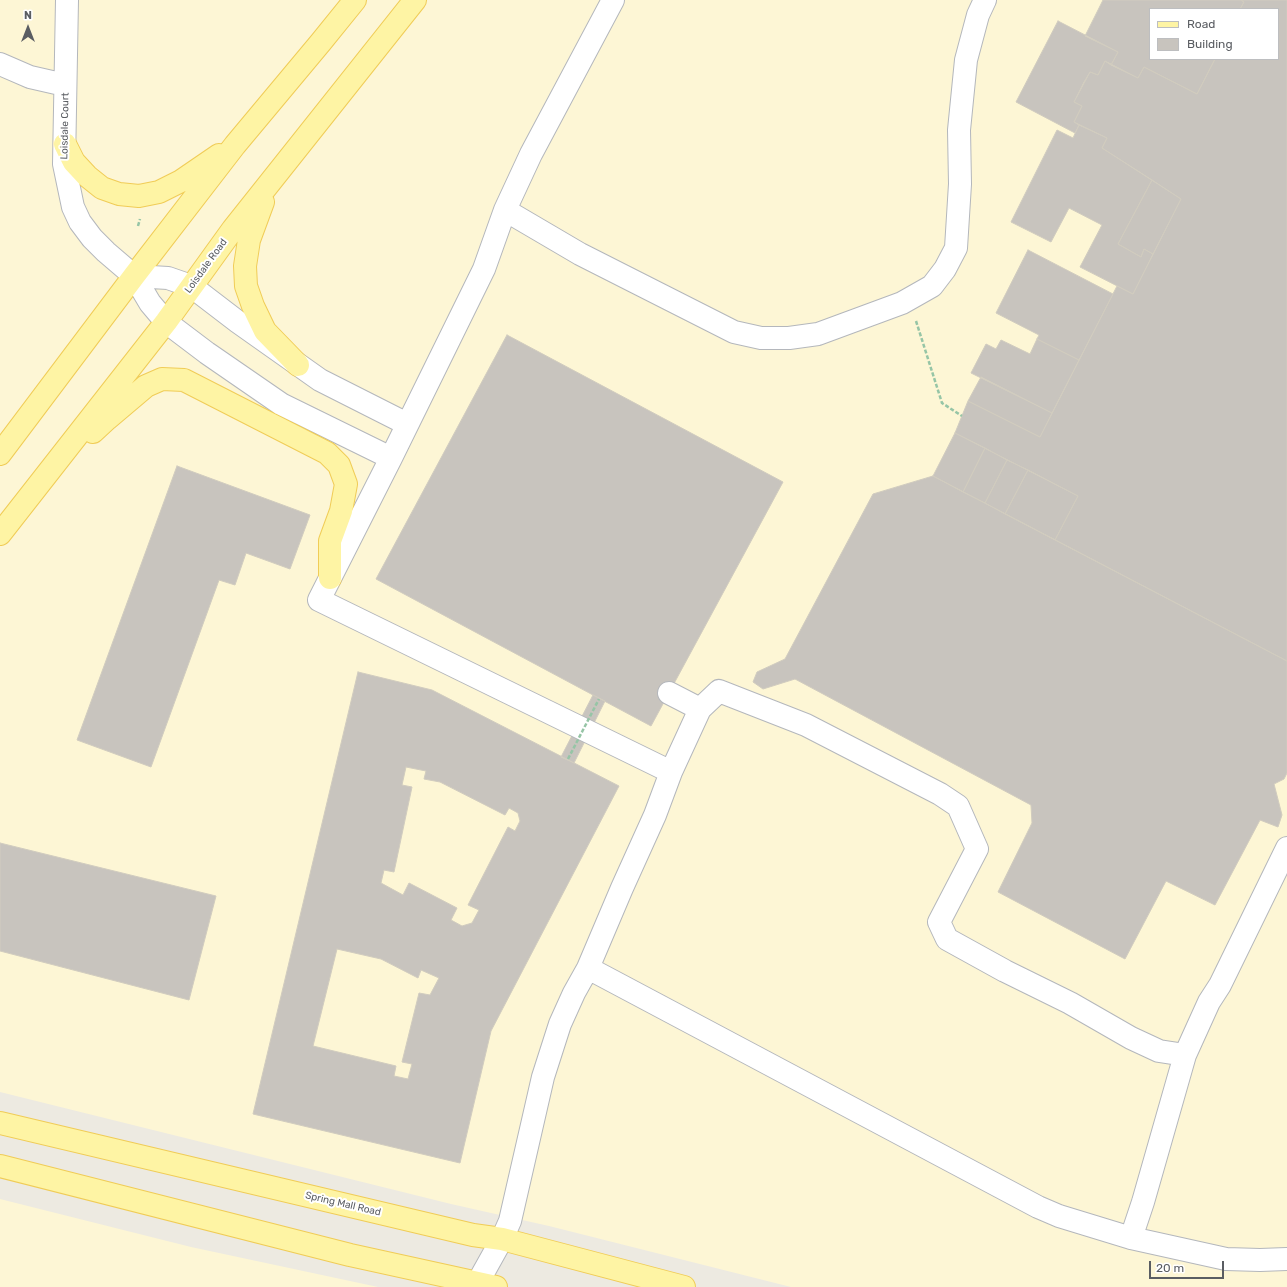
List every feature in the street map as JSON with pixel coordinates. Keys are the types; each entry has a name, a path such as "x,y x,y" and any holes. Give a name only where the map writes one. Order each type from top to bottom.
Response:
{"main road":[{"path":"0,454 235,145 355,0"},
{"name":"Loisdale Road","path":"0,534 166,322 233,229 414,0"},
{"path":"65,144 74,162 87,176 102,188 119,194 139,196 160,192 181,182 235,145"},
{"path":"273,178 249,240 245,266 246,286 253,306 265,331 298,365"},
{"path":"39,484 107,419 146,386 162,379 184,380 327,453 339,466 346,484 341,511 330,541 330,578"},
{"name":"Spring Mall Road","path":"0,1123 473,1235 502,1239 684,1287"},
{"path":"0,1166 350,1255 487,1285"}],"street":[{"name":"Loisdale Court","path":"67,0 64,164 73,207 80,222 92,238 134,276 150,302 166,322 207,353 281,404 391,458"},
{"path":"613,0 532,154 505,210 484,268 391,458 319,600 671,772"},
{"path":"505,210 580,254 734,332 761,338 788,338 818,334 902,303 932,286 945,269 956,248 960,184 959,130 966,60 978,15 985,0"},
{"path":"0,64 30,77 65,85"},
{"path":"134,276 168,278 191,286 238,322 320,380 407,424"},
{"path":"487,1285 502,1239 510,1221 544,1077 560,1024 571,999 588,968 622,888 656,815 671,772 700,709 719,691 806,725 940,794 958,806 977,850 939,922 947,939 1005,971 1070,1003 1131,1038 1159,1051 1184,1055"},
{"path":"669,693 700,709"},
{"path":"1131,1238 1146,1194 1184,1055 1209,1002 1220,985 1287,848"},
{"path":"588,968 1038,1207 1059,1216 1131,1238 1226,1259 1287,1259"}],"path":[{"path":"909,299 942,403 962,416"},
{"path":"568,760 599,698"}],"shaded area":[{"path":"0,0 1287,0 1287,1287 791,1287 549,1226 451,1204 0,1092"},
{"path":"0,1199 191,1247 378,1287 0,1287"}],"building":[{"path":"1103,0 1241,0 1244,2 1241,8 1149,8 1149,60 1214,60 1197,94 1144,67 1138,78 1111,65 1118,52 1085,36"},
{"path":"1241,0 1287,0 1287,661 1055,540 1078,496 955,433 968,401 1040,437 1117,286 1133,294 1181,199 1102,148 1107,138 1074,122 1082,106 1074,102 1090,72 1098,75 1105,61 1138,78 1144,67 1197,94 1214,60 1279,60 1279,8 1241,8 1244,2"},
{"path":"1058,21 1118,52 1111,65 1105,61 1098,75 1090,72 1084,82 1074,102 1082,106 1074,122 1079,125 1075,133 1016,102"},
{"path":"1079,125 1107,138 1102,148 1152,180 1118,244 1141,257 1144,249 1153,254 1133,294 1080,267 1102,225 1069,208 1051,242 1011,222 1057,130 1073,138"},
{"path":"1152,180 1181,199 1153,254 1144,249 1141,257 1118,244"},
{"path":"1028,250 1113,294 1079,360 1037,339 1039,335 996,313"},
{"path":"507,335 783,482 651,726 376,579"},
{"path":"1037,339 1079,360 1052,413 971,373 986,344 996,349 1001,340 1030,354"},
{"path":"981,377 1052,413 1040,437 968,401"},
{"path":"955,433 985,448 963,492 933,476"},
{"path":"985,448 1007,460 985,503 963,492"},
{"path":"1007,460 1028,470 1005,514 985,503"},
{"path":"177,466 310,515 290,569 246,553 235,585 219,580 151,767 77,740"},
{"path":"1028,470 1078,496 1055,540 1005,514"},
{"path":"933,476 1287,661 1287,773 1284,779 1274,784 1282,815 1278,827 1260,820 1215,905 1166,881 1125,959 998,892 1032,823 1031,805 795,679 763,689 753,682 757,672 785,659 873,494"},
{"path":"358,672 432,690 619,786 491,1031 460,1163 253,1114","holes":["406,767 426,771 424,779 440,782 505,815 509,808 518,813 520,821 515,831 508,827 468,905 479,910 472,923 462,926 451,920 457,908 409,883 403,895 381,883 384,870 394,872 412,787 402,785","337,949 381,959 418,978 421,970 439,978 430,995 419,993 402,1062 412,1064 408,1079 394,1076 396,1066 313,1046"]},
{"path":"593,695 605,701 574,763 561,757"},
{"path":"0,843 216,896 189,1000 0,951"}]}
